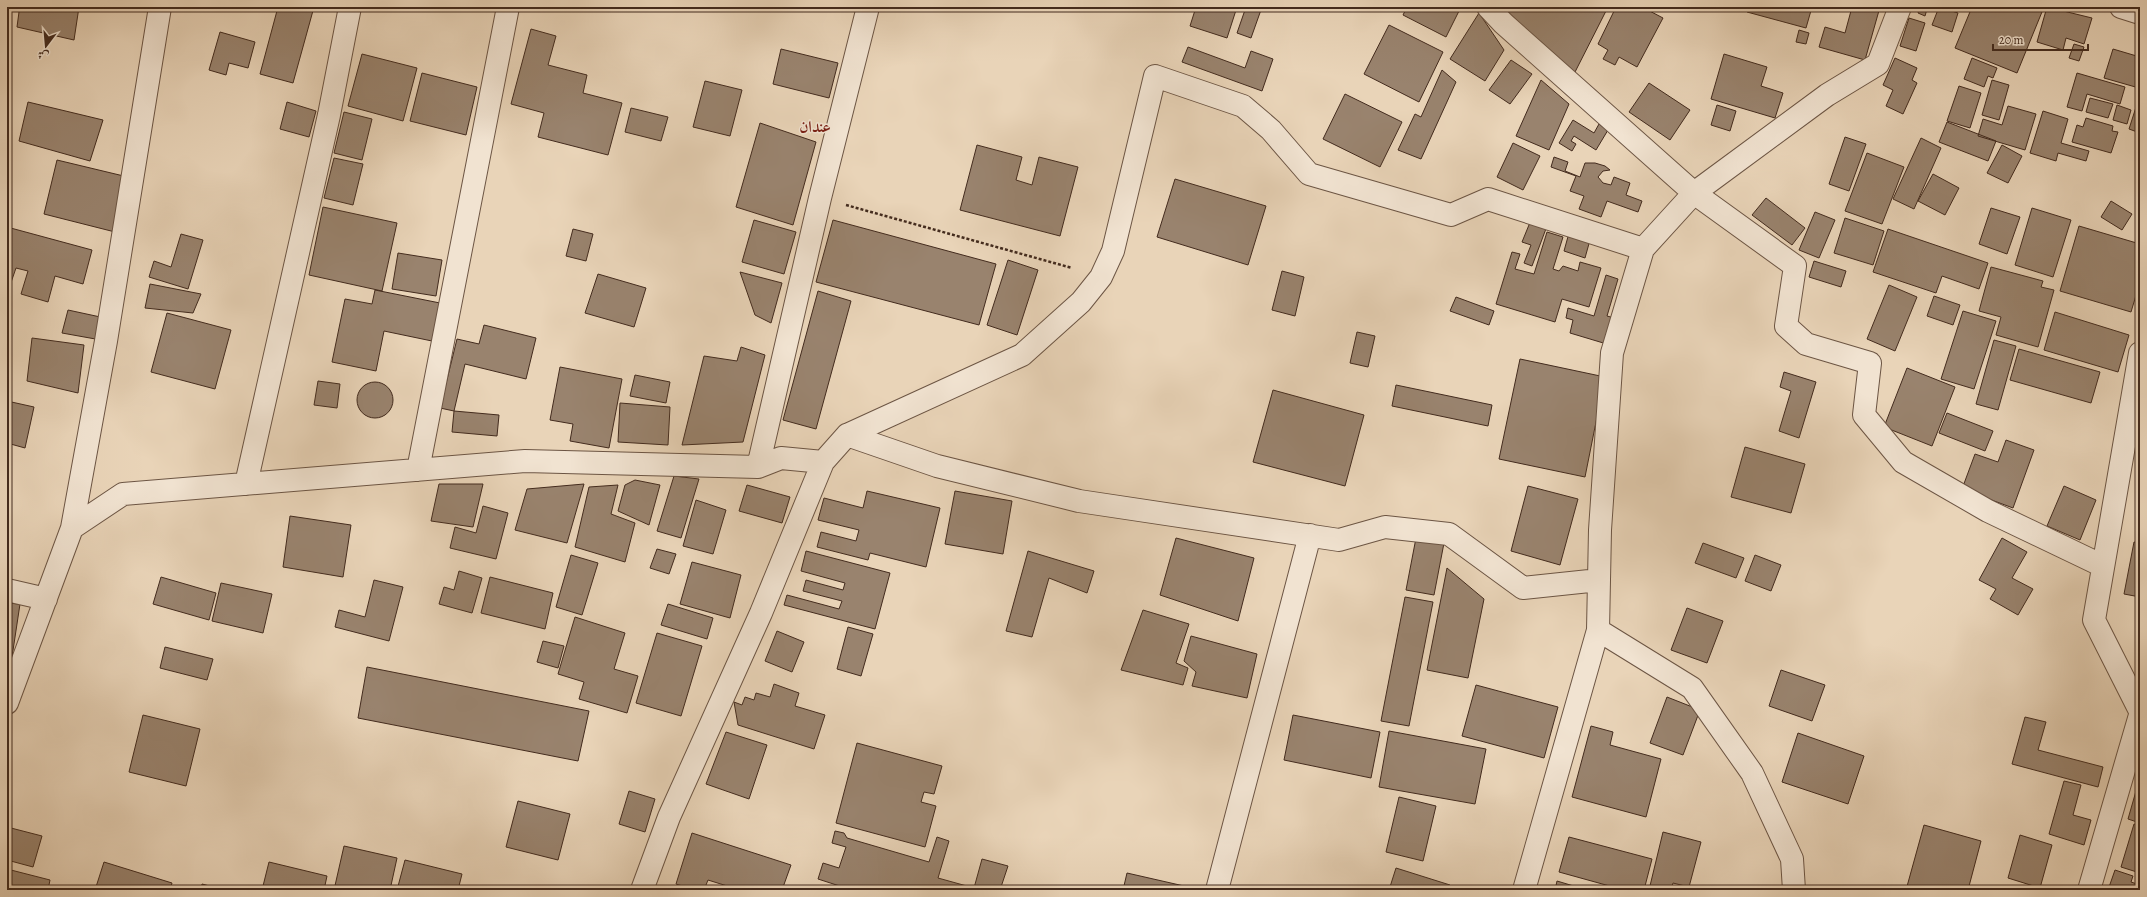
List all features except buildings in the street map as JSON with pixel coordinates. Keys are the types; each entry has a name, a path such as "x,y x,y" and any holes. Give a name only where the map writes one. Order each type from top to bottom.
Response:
{"street":[{"path":"7,703 72,528 106,341 160,7"},
{"path":"246,484 329,115 350,7"},
{"path":"418,470 508,7"},
{"path":"758,467 820,198 868,7"},
{"path":"1488,7 1503,23 1694,193 1795,266 1786,326 1806,344 1870,363 1864,415 1903,462 1988,511 2103,566"},
{"path":"1524,890 1598,630 1600,530 1612,353 1643,249 1694,193 1827,96 1878,64 1900,7"},
{"path":"2121,7 2140,13"},
{"path":"642,890 669,817 761,613 823,462 847,434 1022,355 1081,302 1101,276 1113,251 1155,76 1243,106 1270,130 1309,174 1451,215 1488,199 1643,249"},
{"path":"2140,353 2094,620 2140,711"},
{"path":"847,434 937,466 1079,501 1339,540 1385,527 1449,534 1523,588 1599,580"},
{"path":"72,528 124,494 525,461 758,467 781,458 823,462"},
{"path":"1217,890 1310,535"},
{"path":"7,590 46,599"},
{"path":"1598,630 1692,688 1752,773 1792,859 1794,890"},
{"path":"2089,890 2140,715"}],"path":[{"path":"820,198 1101,276"}],"district":[{"name":"عندان","path":"815,127"}]}
